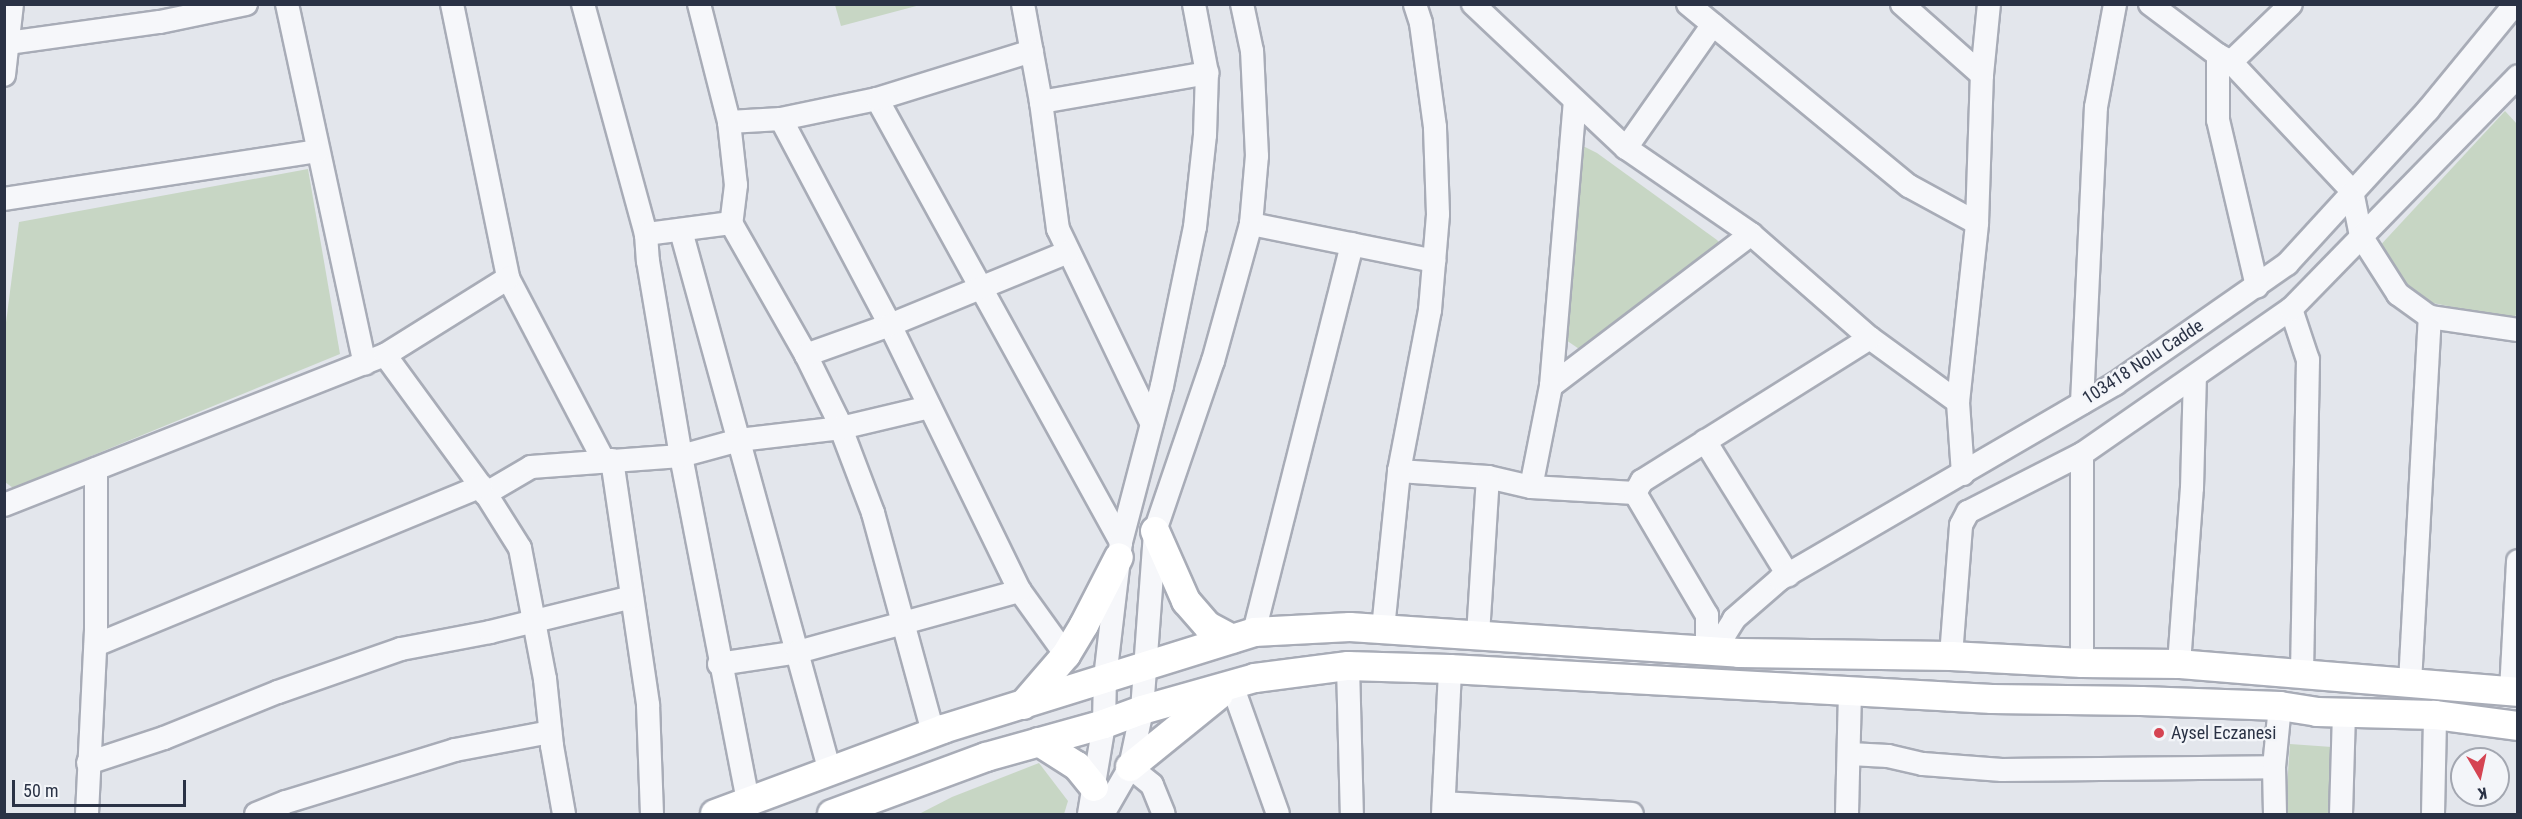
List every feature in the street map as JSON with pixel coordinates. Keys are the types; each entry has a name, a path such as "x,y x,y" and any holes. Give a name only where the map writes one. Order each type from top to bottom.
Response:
{"main road":[{"path":"1155,531 1186,601 1208,626 1243,636"},
{"path":"1023,705 1066,655 1084,626 1120,550"},
{"path":"714,814 933,733 1243,636 1350,627 1739,652 2179,664 2514,692"},
{"path":"832,814 881,806 986,757 1104,724 1142,710 1256,678 1348,666 1450,669 1992,699 2141,700 2280,706 2344,713 2435,715 2517,726"},
{"path":"1130,766 1232,685"},
{"path":"1039,742 1077,766 1091,801"}],"street":[{"path":"8,43 160,22 246,4"},
{"path":"286,4 317,151 375,359 483,490 520,548 545,679 550,732 564,814"},
{"path":"452,4 508,278 608,460 648,705 652,814"},
{"path":"583,4 646,234 648,261 681,456 719,664 748,802"},
{"path":"699,4 729,122 736,184 731,223 806,355 841,428 873,513 933,733"},
{"path":"1023,4 1041,102 1058,229 1152,424"},
{"path":"1091,801 1104,724 1105,678 1120,550 1152,424 1195,227 1204,135 1207,73 1194,4"},
{"path":"1103,814 1130,766 1142,710 1155,531 1213,361 1251,224 1257,156 1252,51 1242,4"},
{"path":"1383,629 1399,471 1430,310 1438,214 1435,127 1421,23 1415,4"},
{"path":"1473,4 1626,148 1751,234 1870,338 1958,402"},
{"path":"1688,4 1909,186 1977,223"},
{"path":"1902,4 1982,75"},
{"path":"1963,474 1958,402 1977,223 1982,75 1989,4"},
{"path":"2082,403 2096,107 2115,4"},
{"path":"2150,4 2224,59 2352,190 2361,236 2398,294 2430,317 2517,330"},
{"path":"2258,286 2218,120 2224,59 2291,4"},
{"name":"103418 Nolu Cadde","path":"1711,650 1734,618 1788,575 2115,384 2287,264 2352,190 2428,110 2515,4"},
{"path":"4,75 8,43 8,5"},
{"path":"1626,148 1713,24"},
{"path":"729,122 781,119 878,99 1032,51"},
{"path":"1041,102 1207,73"},
{"path":"1951,656 1961,525 1968,512 2082,454 2291,309 2361,236 2514,87"},
{"path":"878,99 983,287 1120,550"},
{"path":"1531,487 1551,386 1575,101"},
{"path":"781,119 890,325 1020,591 1066,655"},
{"path":"4,199 317,151"},
{"path":"646,234 731,223"},
{"path":"1251,224 1434,261"},
{"path":"681,231 830,771"},
{"path":"1551,386 1751,234"},
{"path":"1243,636 1352,244"},
{"path":"806,355 890,325 1068,252"},
{"path":"4,505 375,359 508,278"},
{"path":"2291,309 2308,360 2302,673"},
{"path":"2410,683 2430,317"},
{"path":"1635,493 1642,480 1870,338"},
{"path":"2179,664 2192,488 2195,377"},
{"path":"96,645 483,490 531,467 681,456 739,440 841,428 930,407"},
{"path":"1705,441 1788,575"},
{"path":"2082,454 2082,663"},
{"path":"87,814 96,645 96,469"},
{"path":"1399,471 1488,477 1531,487 1635,493"},
{"path":"1478,635 1488,477"},
{"path":"1635,493 1707,615 1711,650"},
{"path":"2514,692 2517,561"},
{"path":"719,664 798,652 1020,591"},
{"path":"88,763 164,738 278,692 401,649 533,622 632,597"},
{"path":"1348,666 1352,814"},
{"path":"1450,669 1444,809 1632,814"},
{"path":"1232,685 1278,814"},
{"path":"1847,814 1850,692"},
{"path":"2274,814 2274,767 2280,706"},
{"path":"2341,814 2344,713"},
{"path":"2433,814 2435,715"},
{"path":"256,814 286,802 455,750 550,732"},
{"path":"1850,754 1888,756 1923,764 2002,770 2274,767"},
{"path":"1130,766 1152,784 1164,814"}],"green space":[{"path":"835,4 920,5 841,26"},
{"path":"2505,111 2517,124 2518,313 2512,319 2423,301 2375,251"},
{"path":"1581,145 1597,153 1717,240 1725,249 1585,353 1563,338"},
{"path":"308,169 340,354 13,488 5,482 4,338 19,222"},
{"path":"2290,744 2339,747 2334,814 2285,814"},
{"path":"1039,763 1068,801 1064,814 919,814 952,797"}],"place":[{"name":"Aysel Eczanesi","path":"2159,733"}]}
